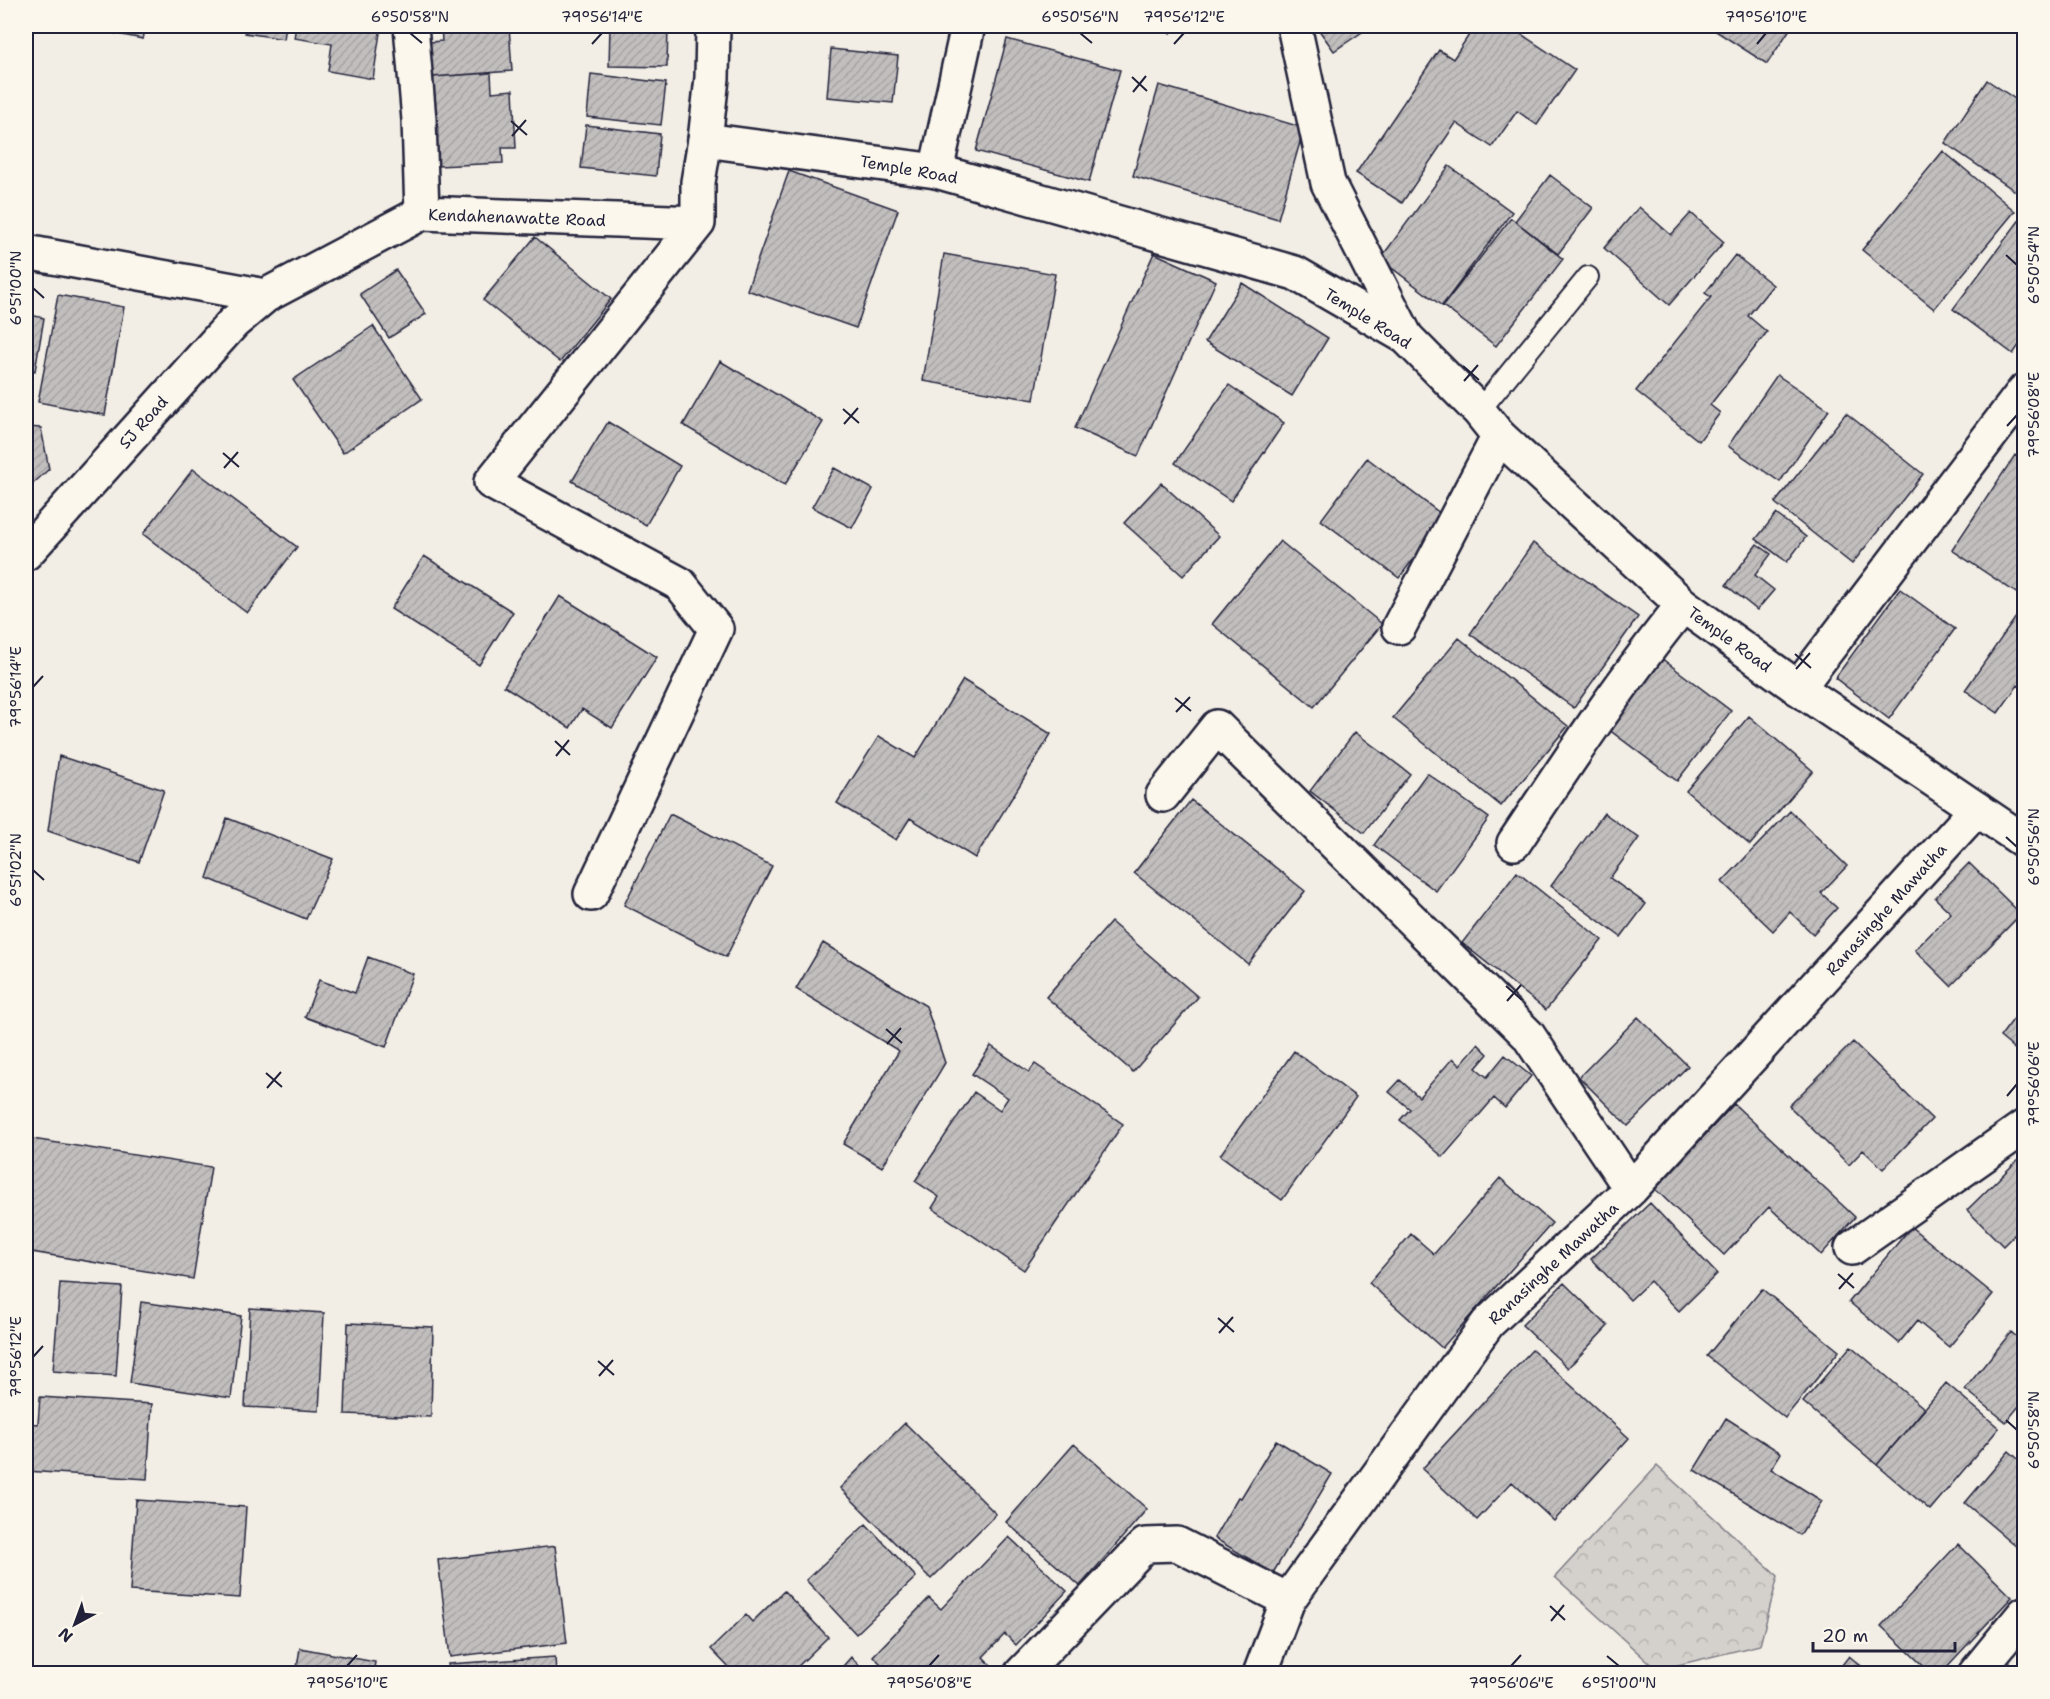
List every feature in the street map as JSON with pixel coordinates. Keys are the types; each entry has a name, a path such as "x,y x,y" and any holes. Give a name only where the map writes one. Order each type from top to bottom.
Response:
{"street":[{"path":"411,26 419,120 422,213"},
{"path":"591,894 716,629 681,584 490,482 698,223 699,182 712,78 713,26"},
{"path":"936,171 969,26"},
{"path":"1294,26 1328,183 1406,338"},
{"name":"Temple Road","path":"705,140 936,171 1295,273 1406,338 1479,411 1499,436 1683,605 1798,688 2025,841"},
{"name":"Kendahenawatte Road","path":"265,296 422,213 698,223"},
{"path":"26,252 265,296"},
{"name":"SJ Road","path":"26,553 233,323 265,296"},
{"path":"1798,688 2025,391"},
{"path":"1399,627 1499,436"},
{"path":"1514,843 1648,647 1683,605"},
{"path":"1163,795 1216,727 1528,1035 1631,1189"},
{"name":"Ranasinghe Mawatha","path":"1260,1674 1288,1600 1488,1323 1631,1189 1977,810"},
{"path":"1852,1248 2025,1127"},
{"path":"1021,1674 1145,1545 1177,1544 1288,1600"},
{"path":"1975,1674 2025,1614"}],"lane":[{"path":"1479,411 1588,277"}],"green space":[{"path":"1657,1466 1778,1576 1760,1645 1657,1670 1555,1577"}],"building":[{"path":"82,26 146,26 143,39"},
{"path":"246,26 286,26 284,39 245,33"},
{"path":"296,26 381,26 373,79 328,71 332,44 294,38"},
{"path":"441,26 509,26 512,71 432,77 430,42 442,41"},
{"path":"610,26 668,26 667,67 609,66"},
{"path":"1142,26 1173,26 1171,33"},
{"path":"1316,26 1371,26 1334,51"},
{"path":"1475,26 1509,26 1575,70 1537,125 1517,111 1492,147 1456,123 1402,203 1356,173 1439,50 1453,59"},
{"path":"1708,26 1792,26 1767,64"},
{"path":"1007,39 1120,70 1089,182 976,151"},
{"path":"831,49 898,56 893,103 827,97"},
{"path":"491,73 492,92 513,90 516,148 502,148 503,163 438,166 432,77"},
{"path":"591,74 666,83 661,125 587,117"},
{"path":"1987,80 2024,105 2024,197 1945,143"},
{"path":"1159,85 1304,128 1278,219 1133,176"},
{"path":"586,125 660,134 656,176 581,168"},
{"path":"1943,151 2015,211 1934,309 1862,250"},
{"path":"1449,166 1512,212 1442,306 1380,259"},
{"path":"789,171 898,210 856,328 747,290"},
{"path":"1550,175 1593,208 1558,254 1515,221"},
{"path":"1639,207 1671,235 1691,213 1724,242 1669,305 1604,248"},
{"path":"2024,214 2024,338 2013,354 1953,309"},
{"path":"1511,218 1563,259 1496,346 1443,306"},
{"path":"535,237 611,299 560,362 483,300"},
{"path":"1154,253 1216,281 1138,456 1075,428"},
{"path":"944,254 1055,274 1034,400 923,381"},
{"path":"1735,255 1773,285 1748,316 1767,332 1710,405 1720,413 1699,441 1636,391 1711,297 1705,293"},
{"path":"396,270 426,314 389,338 360,294"},
{"path":"1242,283 1328,338 1292,396 1205,342"},
{"path":"58,295 124,307 105,415 38,402"},
{"path":"26,314 44,318 35,371 26,370"},
{"path":"373,326 422,399 343,453 293,380"},
{"path":"720,361 823,422 785,485 683,425"},
{"path":"1777,375 1829,410 1780,482 1728,446"},
{"path":"1229,385 1284,423 1231,501 1175,463"},
{"path":"1846,413 1923,474 1852,564 1775,503"},
{"path":"608,422 680,466 646,525 572,481"},
{"path":"26,427 41,428 49,469 26,490"},
{"path":"2015,455 2024,462 2024,598 1952,550"},
{"path":"1367,458 1445,517 1399,578 1321,520"},
{"path":"834,468 873,489 852,528 812,507"},
{"path":"193,469 297,547 247,613 143,534"},
{"path":"1161,483 1219,536 1183,576 1124,523"},
{"path":"1776,514 1806,537 1787,562 1756,539"},
{"path":"1280,541 1382,624 1314,707 1212,624"},
{"path":"1533,543 1638,617 1574,708 1470,634"},
{"path":"1757,544 1771,554 1755,575 1774,590 1757,610 1726,585"},
{"path":"424,556 513,612 479,665 391,609"},
{"path":"1900,589 1955,629 1889,719 1835,678"},
{"path":"560,596 657,657 612,728 582,709 570,728 504,686"},
{"path":"2016,617 2024,623 2024,690 2018,685 1998,713 1965,690"},
{"path":"1459,638 1568,726 1501,806 1393,718"},
{"path":"1661,658 1731,711 1677,781 1608,729"},
{"path":"963,680 1051,734 975,858 910,818 896,840 837,803 879,736 915,758"},
{"path":"1749,716 1813,771 1750,845 1686,791"},
{"path":"1355,732 1410,774 1364,833 1310,791"},
{"path":"59,756 164,790 139,862 48,831"},
{"path":"1427,773 1489,818 1436,891 1374,845"},
{"path":"1191,800 1305,891 1248,964 1134,873"},
{"path":"1790,811 1847,866 1821,893 1837,908 1813,934 1790,912 1773,931 1722,882"},
{"path":"1604,813 1639,838 1610,878 1646,904 1621,937 1551,886"},
{"path":"670,814 772,866 726,957 624,905"},
{"path":"227,818 333,859 306,919 207,878"},
{"path":"1969,863 2021,914 1951,986 1915,950 1951,913 1935,898"},
{"path":"1517,872 1602,940 1546,1010 1462,943"},
{"path":"1111,922 1198,997 1133,1072 1046,997"},
{"path":"823,943 926,1006 945,1063 882,1167 843,1144 899,1051 796,989"},
{"path":"368,957 413,974 386,1047 305,1017 319,980 355,993"},
{"path":"2024,1005 2024,1057 2000,1037"},
{"path":"1638,1017 1688,1066 1628,1126 1579,1077"},
{"path":"1853,1042 1932,1119 1883,1169 1863,1150 1849,1165 1789,1106"},
{"path":"1478,1044 1488,1054 1476,1068 1487,1077 1505,1055 1531,1076 1505,1108 1494,1098 1443,1157 1400,1120 1410,1109 1389,1092 1400,1080 1419,1097 1453,1058 1460,1065"},
{"path":"991,1046 1029,1072 1035,1064 1123,1124 1024,1270 932,1208 939,1197 915,1181 974,1092 1000,1110 1008,1098 972,1074"},
{"path":"1294,1051 1356,1097 1282,1200 1220,1155"},
{"path":"1734,1104 1855,1217 1821,1255 1769,1207 1724,1255 1655,1189"},
{"path":"26,1138 211,1167 193,1279 26,1251"},
{"path":"2023,1155 2024,1225 2003,1246 1967,1210"},
{"path":"1500,1178 1552,1223 1442,1348 1369,1283 1411,1234 1434,1254"},
{"path":"1650,1203 1717,1274 1679,1311 1650,1281 1630,1300 1591,1259"},
{"path":"1911,1227 1993,1294 1949,1347 1917,1321 1899,1343 1849,1302"},
{"path":"60,1283 122,1287 116,1376 53,1371"},
{"path":"1564,1283 1608,1326 1568,1368 1522,1325"},
{"path":"1762,1289 1839,1351 1785,1418 1707,1356"},
{"path":"141,1302 241,1316 231,1398 130,1383"},
{"path":"250,1308 324,1313 319,1411 245,1407"},
{"path":"348,1323 433,1327 431,1417 345,1414"},
{"path":"2011,1332 2024,1343 2024,1400 2006,1422 1965,1389"},
{"path":"1851,1346 1925,1409 1877,1465 1803,1402"},
{"path":"1532,1350 1629,1438 1554,1521 1512,1482 1477,1520 1422,1469"},
{"path":"1946,1383 1999,1428 1930,1510 1877,1465"},
{"path":"40,1397 152,1404 147,1479 26,1471 26,1423 38,1424"},
{"path":"1726,1418 1781,1453 1771,1469 1822,1501 1800,1535 1694,1470"},
{"path":"905,1423 996,1514 931,1579 840,1488"},
{"path":"1276,1440 1332,1474 1273,1573 1214,1538"},
{"path":"1074,1444 1147,1509 1080,1586 1006,1522"},
{"path":"2009,1451 2024,1464 2024,1553 1965,1503"},
{"path":"136,1500 246,1507 240,1598 130,1591"},
{"path":"866,1524 916,1577 856,1634 806,1580"},
{"path":"1009,1537 1067,1591 1016,1645 1005,1634 983,1657 991,1665 983,1674 891,1674 873,1656 929,1598 941,1609"},
{"path":"1958,1544 2012,1597 1940,1674 1932,1674 1881,1626"},
{"path":"555,1546 567,1643 450,1657 438,1560"},
{"path":"784,1591 828,1637 790,1674 781,1674 773,1665 764,1674 735,1674 711,1649 746,1615 752,1622"},
{"path":"300,1648 375,1662 373,1674 296,1674"},
{"path":"1849,1656 1871,1674 1835,1674"},
{"path":"555,1657 556,1674 449,1674 448,1664"},
{"path":"851,1657 868,1674 836,1674"}]}
